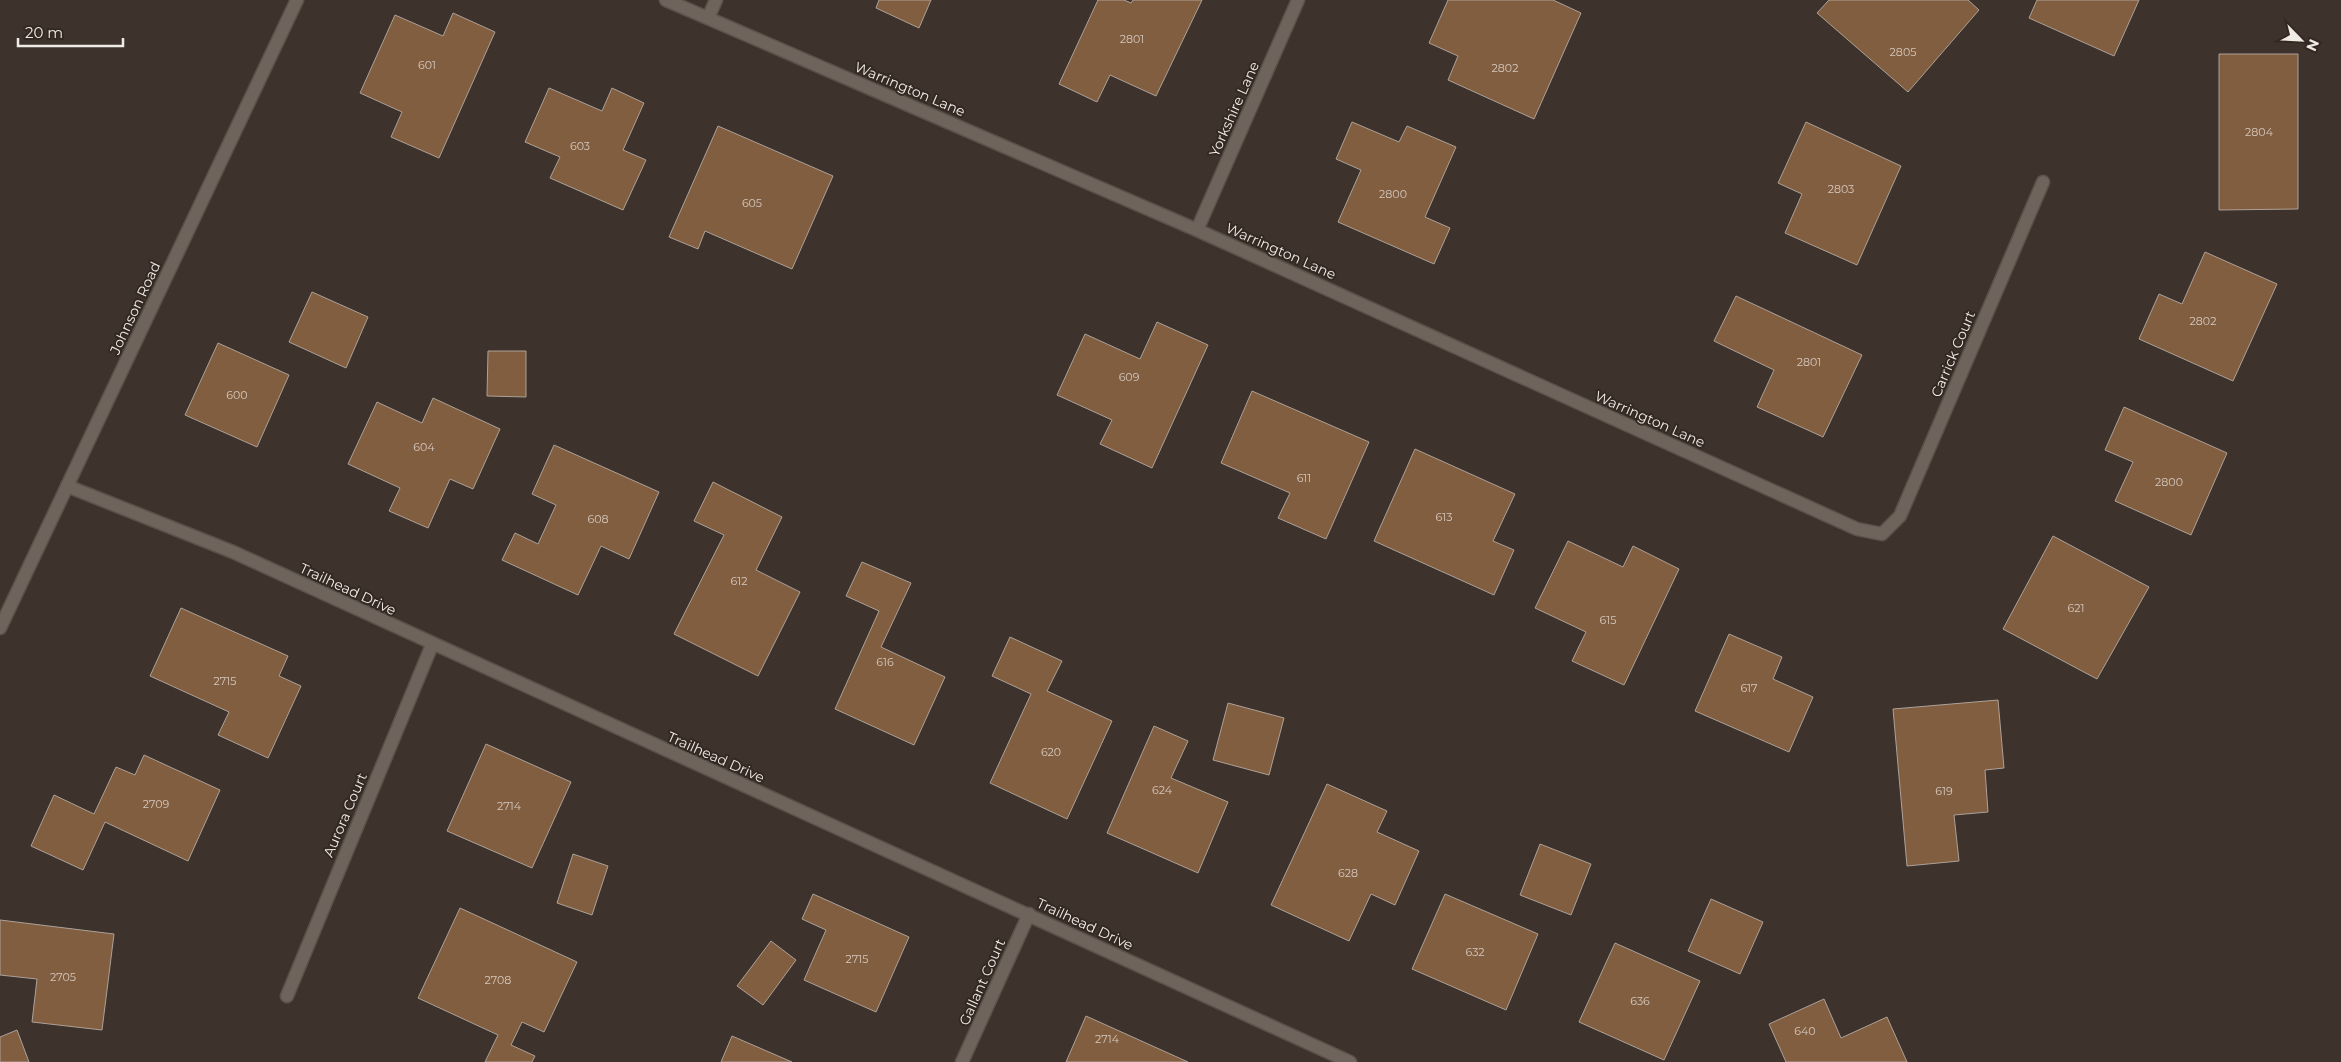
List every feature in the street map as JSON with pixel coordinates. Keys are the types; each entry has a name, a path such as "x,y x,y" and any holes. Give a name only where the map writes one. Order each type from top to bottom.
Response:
{"street":[{"name":"Johnson Road","path":"0,628 297,0"},
{"name":"Warrington Lane","path":"666,0 1197,230 1857,529 1882,534"},
{"path":"708,18 716,0"},
{"name":"Yorkshire Lane","path":"1197,230 1298,0"},
{"name":"Carrick Court","path":"1882,534 1900,516 2044,182"},
{"name":"Trailhead Drive","path":"67,486 233,552 432,645 1029,914 1350,1062"},
{"name":"Aurora Court","path":"286,996 432,645"},
{"name":"Gallant Court","path":"962,1062 1029,914"}],"building":[{"path":"879,0 931,0 919,28 876,8"},
{"path":"1098,0 1124,0 1131,3 1133,0 1202,0 1156,96 1110,75 1097,102 1059,84"},
{"path":"1448,0 1553,0 1581,13 1534,119 1448,80 1458,56 1429,43"},
{"path":"1829,0 1968,0 1979,10 1908,92 1817,13"},
{"path":"2037,0 2139,0 2114,56 2029,18"},
{"path":"453,13 495,32 439,158 391,137 402,112 360,93 395,15 443,36"},
{"path":"2219,54 2298,54 2298,209 2219,210"},
{"path":"549,88 602,111 612,88 644,103 623,150 646,160 623,210 550,178 560,157 525,142"},
{"path":"1352,122 1399,142 1407,126 1456,147 1425,217 1450,228 1434,264 1338,222 1361,170 1336,159"},
{"path":"1806,122 1901,166 1857,265 1785,233 1802,194 1778,183"},
{"path":"718,126 833,176 792,269 705,231 698,249 669,237"},
{"path":"2205,252 2277,284 2233,381 2139,339 2159,294 2182,304"},
{"path":"312,292 368,317 346,368 289,342"},
{"path":"1736,296 1862,355 1823,437 1757,407 1774,370 1714,341"},
{"path":"1157,322 1208,345 1152,468 1100,444 1112,420 1057,395 1085,334 1140,359"},
{"path":"218,343 289,375 257,447 185,415"},
{"path":"488,351 526,351 526,397 487,396"},
{"path":"1252,391 1369,442 1326,539 1278,518 1290,493 1221,463"},
{"path":"433,398 500,429 473,489 450,479 428,528 389,511 400,488 348,464 377,402 422,423"},
{"path":"2124,407 2227,453 2191,535 2115,501 2133,462 2105,450"},
{"path":"554,445 659,492 629,559 601,546 578,595 502,560 515,533 538,544 556,505 532,494"},
{"path":"1415,449 1515,494 1493,541 1514,550 1494,595 1374,541"},
{"path":"713,482 782,517 756,570 800,592 758,676 674,634 724,535 694,521"},
{"path":"2053,536 2149,587 2097,679 2003,629"},
{"path":"1568,541 1623,567 1633,546 1679,569 1624,685 1572,661 1586,632 1535,608"},
{"path":"862,562 911,583 881,647 945,677 914,745 835,709 879,611 846,596"},
{"path":"181,608 288,656 279,676 301,686 268,758 218,735 229,712 150,676"},
{"path":"1729,634 1782,657 1773,679 1813,697 1789,752 1695,711"},
{"path":"1010,637 1062,661 1047,691 1112,721 1067,819 990,783 1031,694 992,676"},
{"path":"1998,700 2004,768 1985,770 1988,812 1954,815 1959,861 1907,866 1893,709"},
{"path":"1228,703 1284,718 1269,775 1213,760"},
{"path":"1154,726 1188,741 1171,778 1228,802 1198,873 1107,833"},
{"path":"486,744 571,782 532,868 447,831"},
{"path":"144,755 220,790 188,861 105,822 83,870 31,846 54,795 94,814 116,767 135,775"},
{"path":"1327,784 1387,811 1377,832 1419,851 1395,905 1371,894 1349,941 1271,905"},
{"path":"1540,844 1591,864 1571,915 1520,895"},
{"path":"573,854 608,866 592,915 557,903"},
{"path":"813,894 909,937 876,1012 804,980 826,930 802,919"},
{"path":"1445,894 1538,934 1506,1010 1412,969"},
{"path":"1711,899 1763,922 1740,974 1688,951"},
{"path":"460,908 577,962 544,1032 522,1022 511,1045 535,1056 532,1062 485,1062 498,1035 418,998"},
{"path":"0,920 114,934 102,1030 32,1022 37,979 0,975"},
{"path":"771,941 796,960 763,1005 737,986"},
{"path":"1615,943 1700,981 1664,1060 1579,1022"},
{"path":"1824,999 1841,1038 1887,1017 1907,1062 1786,1062 1769,1024"},
{"path":"1086,1016 1188,1062 1066,1062"},
{"path":"17,1030 29,1062 0,1062 0,1037"},
{"path":"732,1036 792,1062 721,1062"}]}
